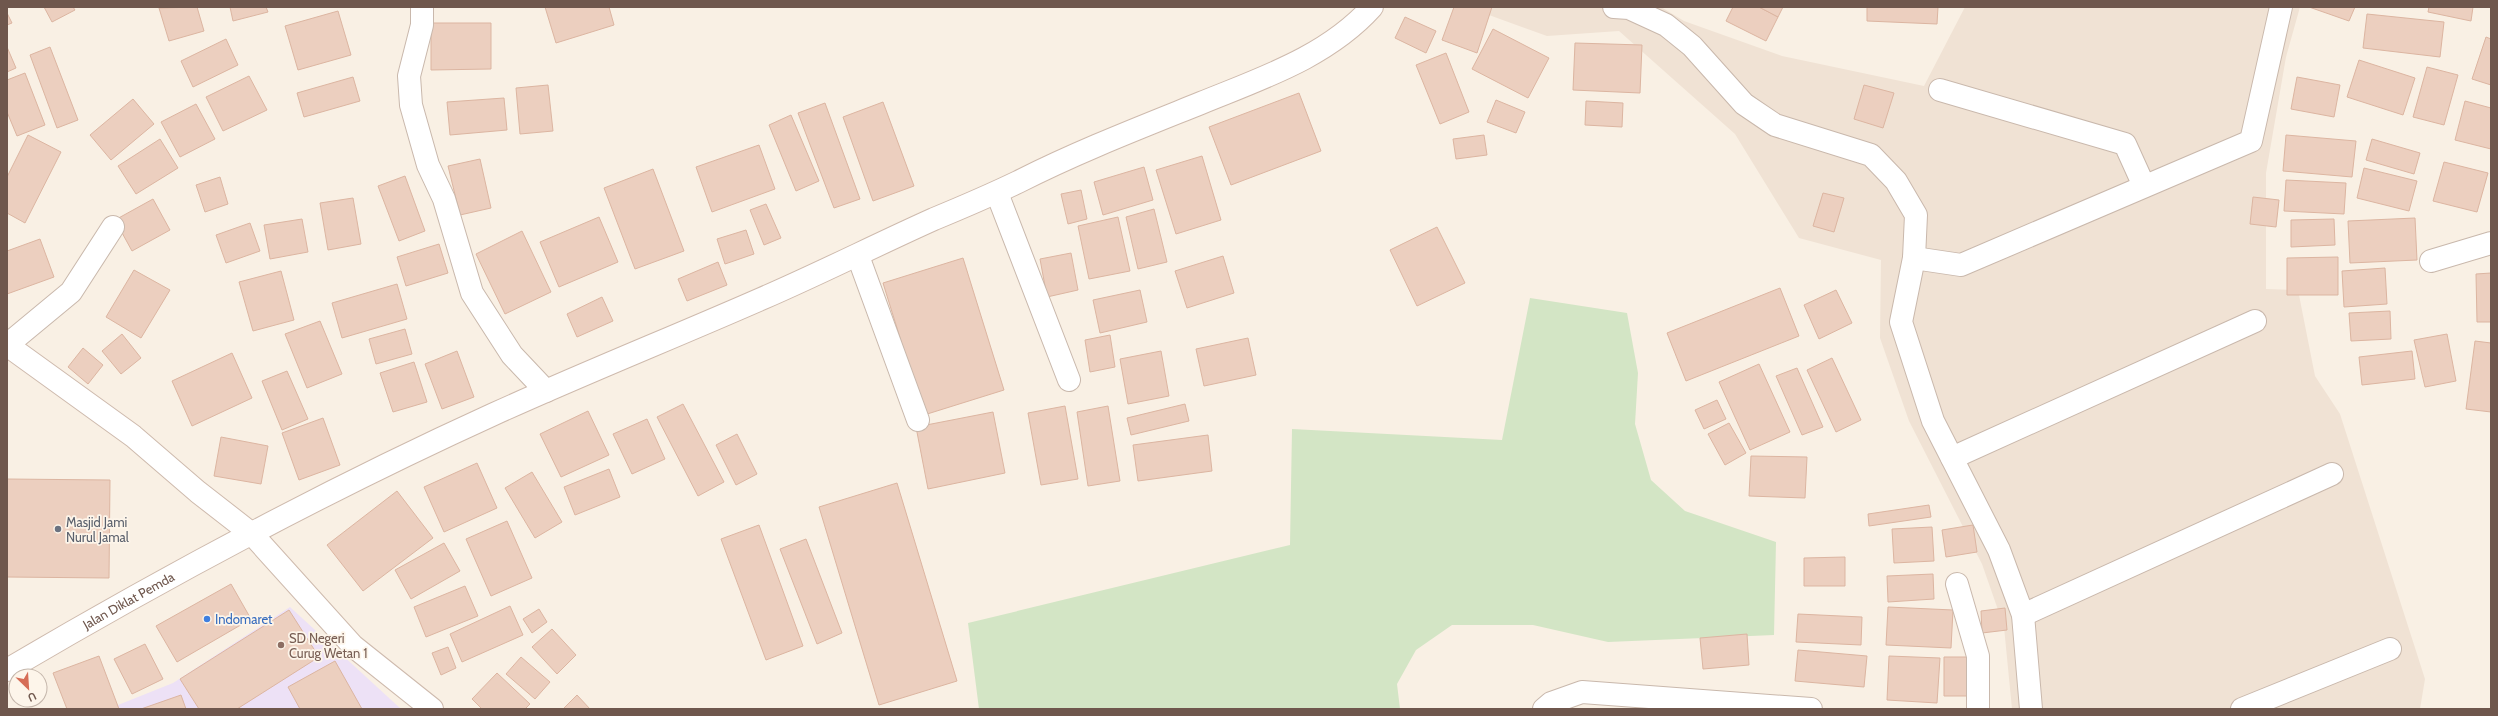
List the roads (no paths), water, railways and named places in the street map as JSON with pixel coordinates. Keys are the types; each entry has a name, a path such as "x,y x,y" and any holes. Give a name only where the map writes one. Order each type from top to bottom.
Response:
{"street":[{"path":"422,7 422,25 409,76 412,105 428,164 444,199 472,292 512,355 546,391"},
{"name":"Jalan Diklat Pemda","path":"7,670 108,611 368,473 546,391 858,256 935,219 997,193 1017,182 1112,140 1300,61 1333,42 1360,21 1372,7"},
{"path":"1614,7 1629,8 1666,25 1692,46 1744,104 1775,125 1871,155 1896,181 1916,215 1914,258 1901,322 1933,421 1999,550 2023,615 2031,709"},
{"path":"1914,258 1961,265 2251,141 2281,7"},
{"path":"1940,90 2125,144 2144,186"},
{"path":"997,193 1069,380"},
{"path":"113,227 70,292 7,345 133,436 198,492 252,534 353,646 432,709"},
{"path":"2431,261 2491,243"},
{"path":"858,256 918,420"},
{"path":"1952,458 2255,321"},
{"path":"2023,615 2332,474"},
{"path":"1957,584 1978,656 1978,709"},
{"path":"2242,709 2390,649"},
{"path":"1544,709 1551,703 1582,692 1621,702 1811,709"}],"place":[{"name":"Masjid Jami Nurul Jamal","path":"58,529"},
{"name":"Indomaret","path":"207,619"},
{"name":"SD Negeri Curug Wetan 1","path":"281,645"}]}
